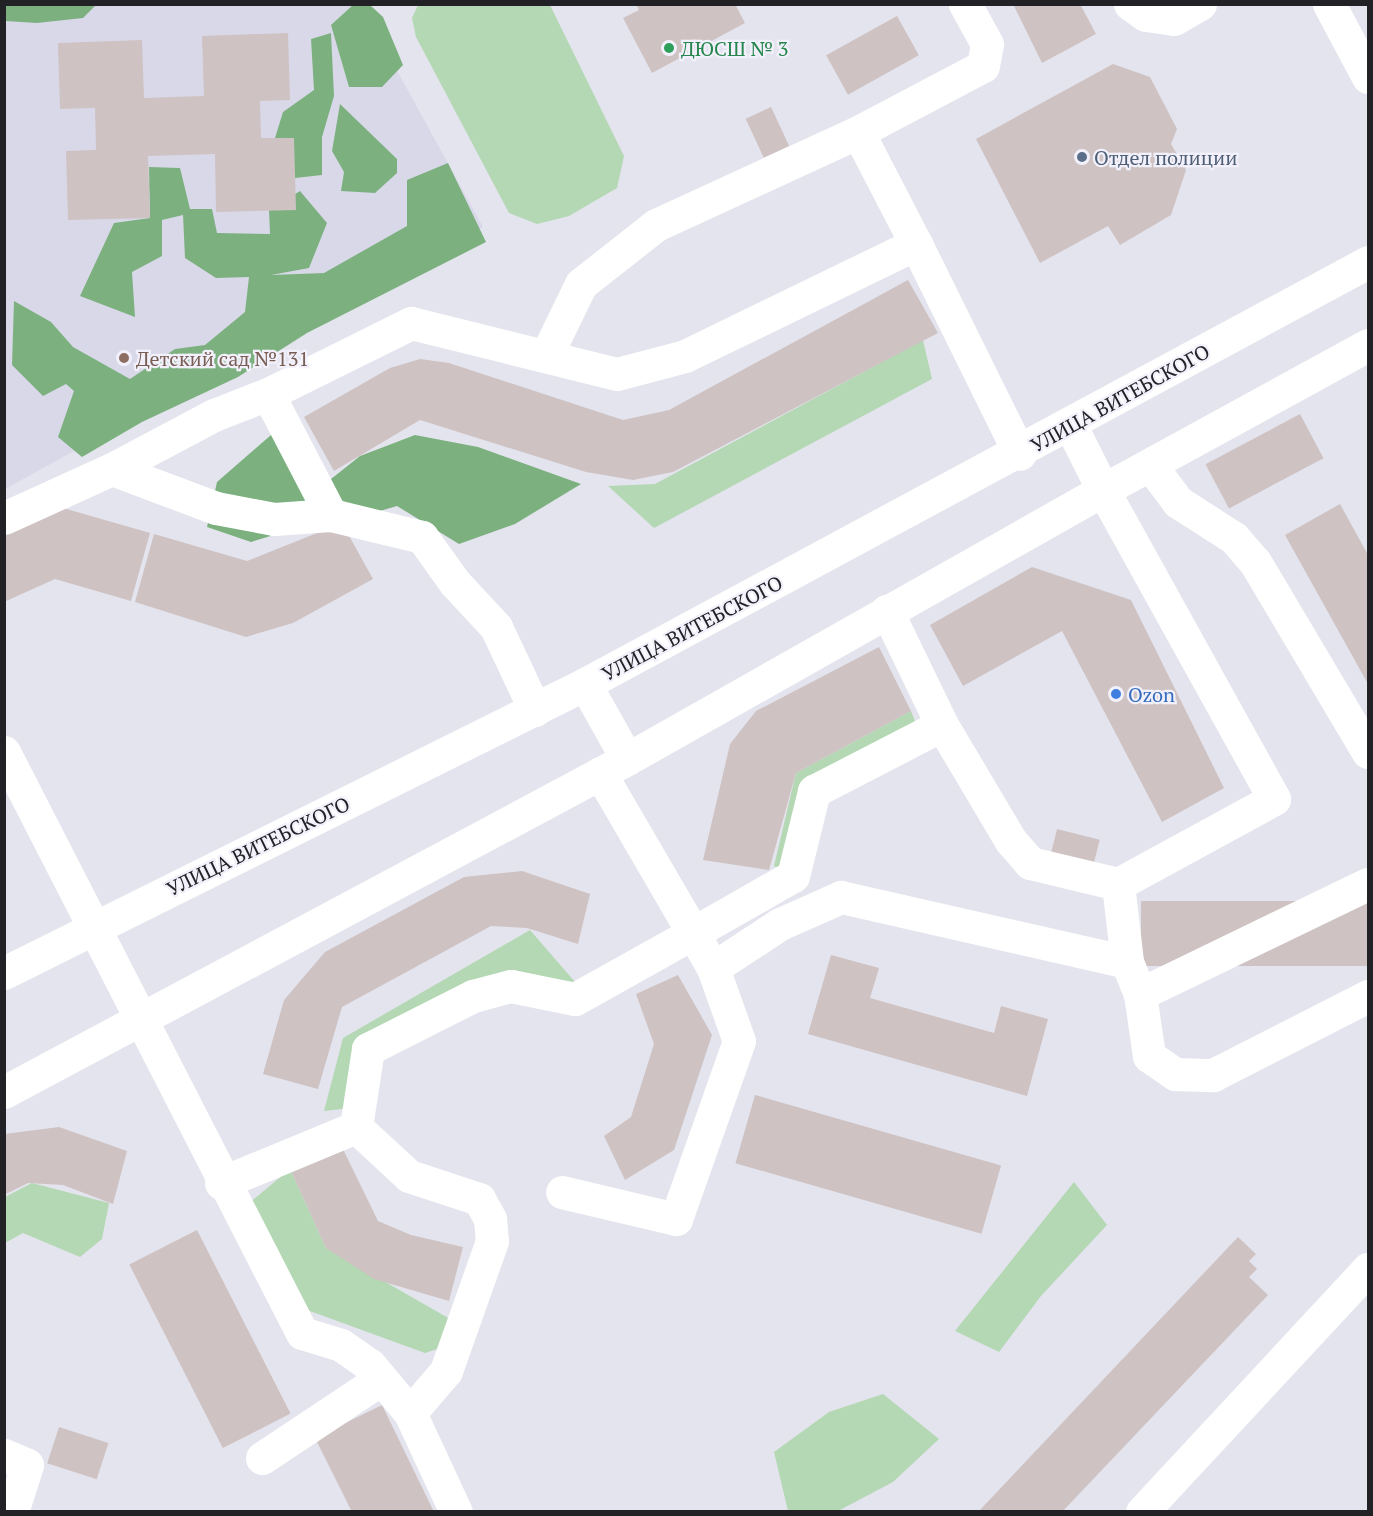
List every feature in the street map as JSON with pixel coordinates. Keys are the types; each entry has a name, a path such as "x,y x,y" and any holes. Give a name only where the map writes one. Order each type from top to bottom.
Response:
{"street":[{"path":"546,356 581,284 656,225 858,132 983,66 987,44 965,4"},
{"path":"1130,4 1146,15 1174,19 1200,4"},
{"path":"1329,4 1368,77"},
{"path":"858,132 1020,454"},
{"path":"4,518 112,469 214,415 268,394 411,323 617,374 685,356 916,244"},
{"name":"УЛИЦА ВИТЕБСКОГО","path":"4,973 96,925 585,684 1020,454 1368,262"},
{"path":"4,1092 614,766 1103,490 1151,466 1368,345"},
{"path":"268,394 331,515"},
{"path":"887,611 942,725 1011,841 1030,863 1118,884 1274,799 1103,490 1071,426"},
{"path":"1151,466 1178,502 1234,538 1255,562 1368,752"},
{"path":"112,469 216,508 274,519 331,515 422,537 455,583 496,627 535,710"},
{"path":"562,1192 676,1219 739,1041 712,968 693,933 614,766 585,684"},
{"path":"356,1127 368,1049 473,996 511,986 575,999 693,933 793,876 814,791 942,725"},
{"path":"4,752 96,925 139,1020 221,1183 302,1333 341,1345 381,1379 410,1413 456,1512"},
{"path":"1118,884 1128,962 1140,994 1149,1056 1175,1074 1213,1075 1368,996"},
{"path":"1140,994 1368,884"},
{"path":"712,968 780,924 841,897 1128,962"},
{"path":"221,1183 356,1127"},
{"path":"356,1127 409,1176 479,1199 490,1219 492,1241 446,1371 410,1413"},
{"path":"1142,1512 1368,1269"},
{"path":"262,1458 381,1379"},
{"path":"4,1455 27,1464 12,1512"}],"shaded area":[{"name":"Детский сад №131","path":"5,5 361,5 483,227 5,489"}],"green space":[{"path":"5,4 96,5 83,18 37,23 5,21"},
{"path":"353,5 370,5 383,17 403,65 382,87 349,87 331,25"},
{"path":"418,5 550,5 624,156 617,188 569,216 537,224 509,213 416,37 412,18"},
{"path":"331,33 334,96 322,137 322,175 295,178 275,138 283,112 314,90 311,39"},
{"path":"340,104 397,159 397,173 375,193 341,191 344,172 332,151"},
{"path":"448,163 486,242 307,333 238,377 142,422 82,457 58,437 74,391 66,384 43,396 12,365 14,301 51,322 73,347 130,379 175,349 205,345 245,312 249,277 216,278 185,258 183,215 162,220 162,256 132,272 135,317 80,296 114,223 150,218 149,167 180,168 190,209 212,209 217,233 270,234 269,210 300,191 327,223 309,268 271,275 324,273 407,226 407,180"},
{"path":"923,340 932,379 654,528 608,486 655,484"},
{"path":"278,429 326,483 360,456 415,435 478,447 581,484 515,524 459,544 397,506 356,518 333,517 251,542 207,527 217,482"},
{"path":"911,711 920,734 806,786 788,874 774,866 796,773"},
{"path":"530,930 575,982 501,979 371,1042 351,1108 324,1111 343,1038"},
{"path":"290,1169 326,1248 457,1323 450,1345 425,1353 307,1310 248,1204"},
{"path":"1074,1182 1107,1225 1041,1296 999,1352 955,1331"},
{"path":"32,1183 109,1203 102,1239 80,1257 23,1233 5,1243 5,1197"},
{"path":"883,1394 939,1439 893,1482 838,1511 788,1511 774,1452 829,1412"}],"building":[{"name":"ДЮСШ № 3","path":"636,4 735,4 745,23 652,73 623,18 639,10"},
{"path":"1013,4 1080,4 1096,34 1042,63"},
{"path":"897,16 919,55 848,95 826,55"},
{"path":"288,33 290,100 260,101 261,138 294,138 296,210 216,212 215,154 148,156 150,218 68,220 66,151 96,150 95,108 60,109 58,43 142,40 144,98 204,96 202,36"},
{"name":"Отдел полиции","path":"1113,64 1150,77 1177,129 1171,144 1186,170 1171,215 1120,245 1108,226 1040,263 976,139"},
{"path":"771,107 789,146 764,158 746,119"},
{"path":"908,280 938,333 673,472 633,480 586,472 420,420 334,471 304,417 390,368 420,359 449,363 623,420 669,410"},
{"path":"1300,414 1323,458 1229,508 1206,464"},
{"path":"1340,504 1368,555 1368,684 1285,535"},
{"path":"63,508 150,533 131,601 55,579 4,602 4,525"},
{"path":"342,523 373,579 293,623 246,637 135,602 154,534 247,561"},
{"path":"1032,567 1131,600 1224,788 1162,822 1062,631 963,686 930,625"},
{"path":"879,647 911,711 796,773 769,870 703,860 730,744 756,711"},
{"path":"1057,829 1100,840 1093,866 1050,855"},
{"path":"522,871 590,894 578,944 527,928 491,926 342,1007 318,1089 263,1074 284,1000 325,952 464,877"},
{"path":"1141,901 1368,901 1368,966 1141,966"},
{"path":"831,955 879,968 870,998 994,1033 1001,1006 1048,1019 1027,1096 808,1034"},
{"path":"678,975 712,1035 674,1150 625,1180 604,1136 631,1117 654,1044 636,994"},
{"path":"755,1095 1001,1166 982,1234 735,1163"},
{"path":"59,1127 127,1151 113,1204 63,1185 28,1183 4,1195 4,1134"},
{"path":"340,1143 378,1221 411,1235 463,1247 449,1301 374,1279 326,1248 290,1169"},
{"path":"197,1230 291,1414 223,1448 129,1265"},
{"path":"1238,1237 1256,1254 1249,1261 1257,1269 1249,1277 1268,1295 1062,1512 978,1512"},
{"path":"382,1405 434,1512 352,1512 315,1438"},
{"path":"59,1427 108,1443 97,1479 47,1463"}],"place":[{"name":"ДЮСШ № 3","path":"669,48"},
{"name":"Отдел полиции","path":"1082,157"},
{"name":"Детский сад №131","path":"124,358"},
{"name":"Ozon","path":"1116,694"}]}
